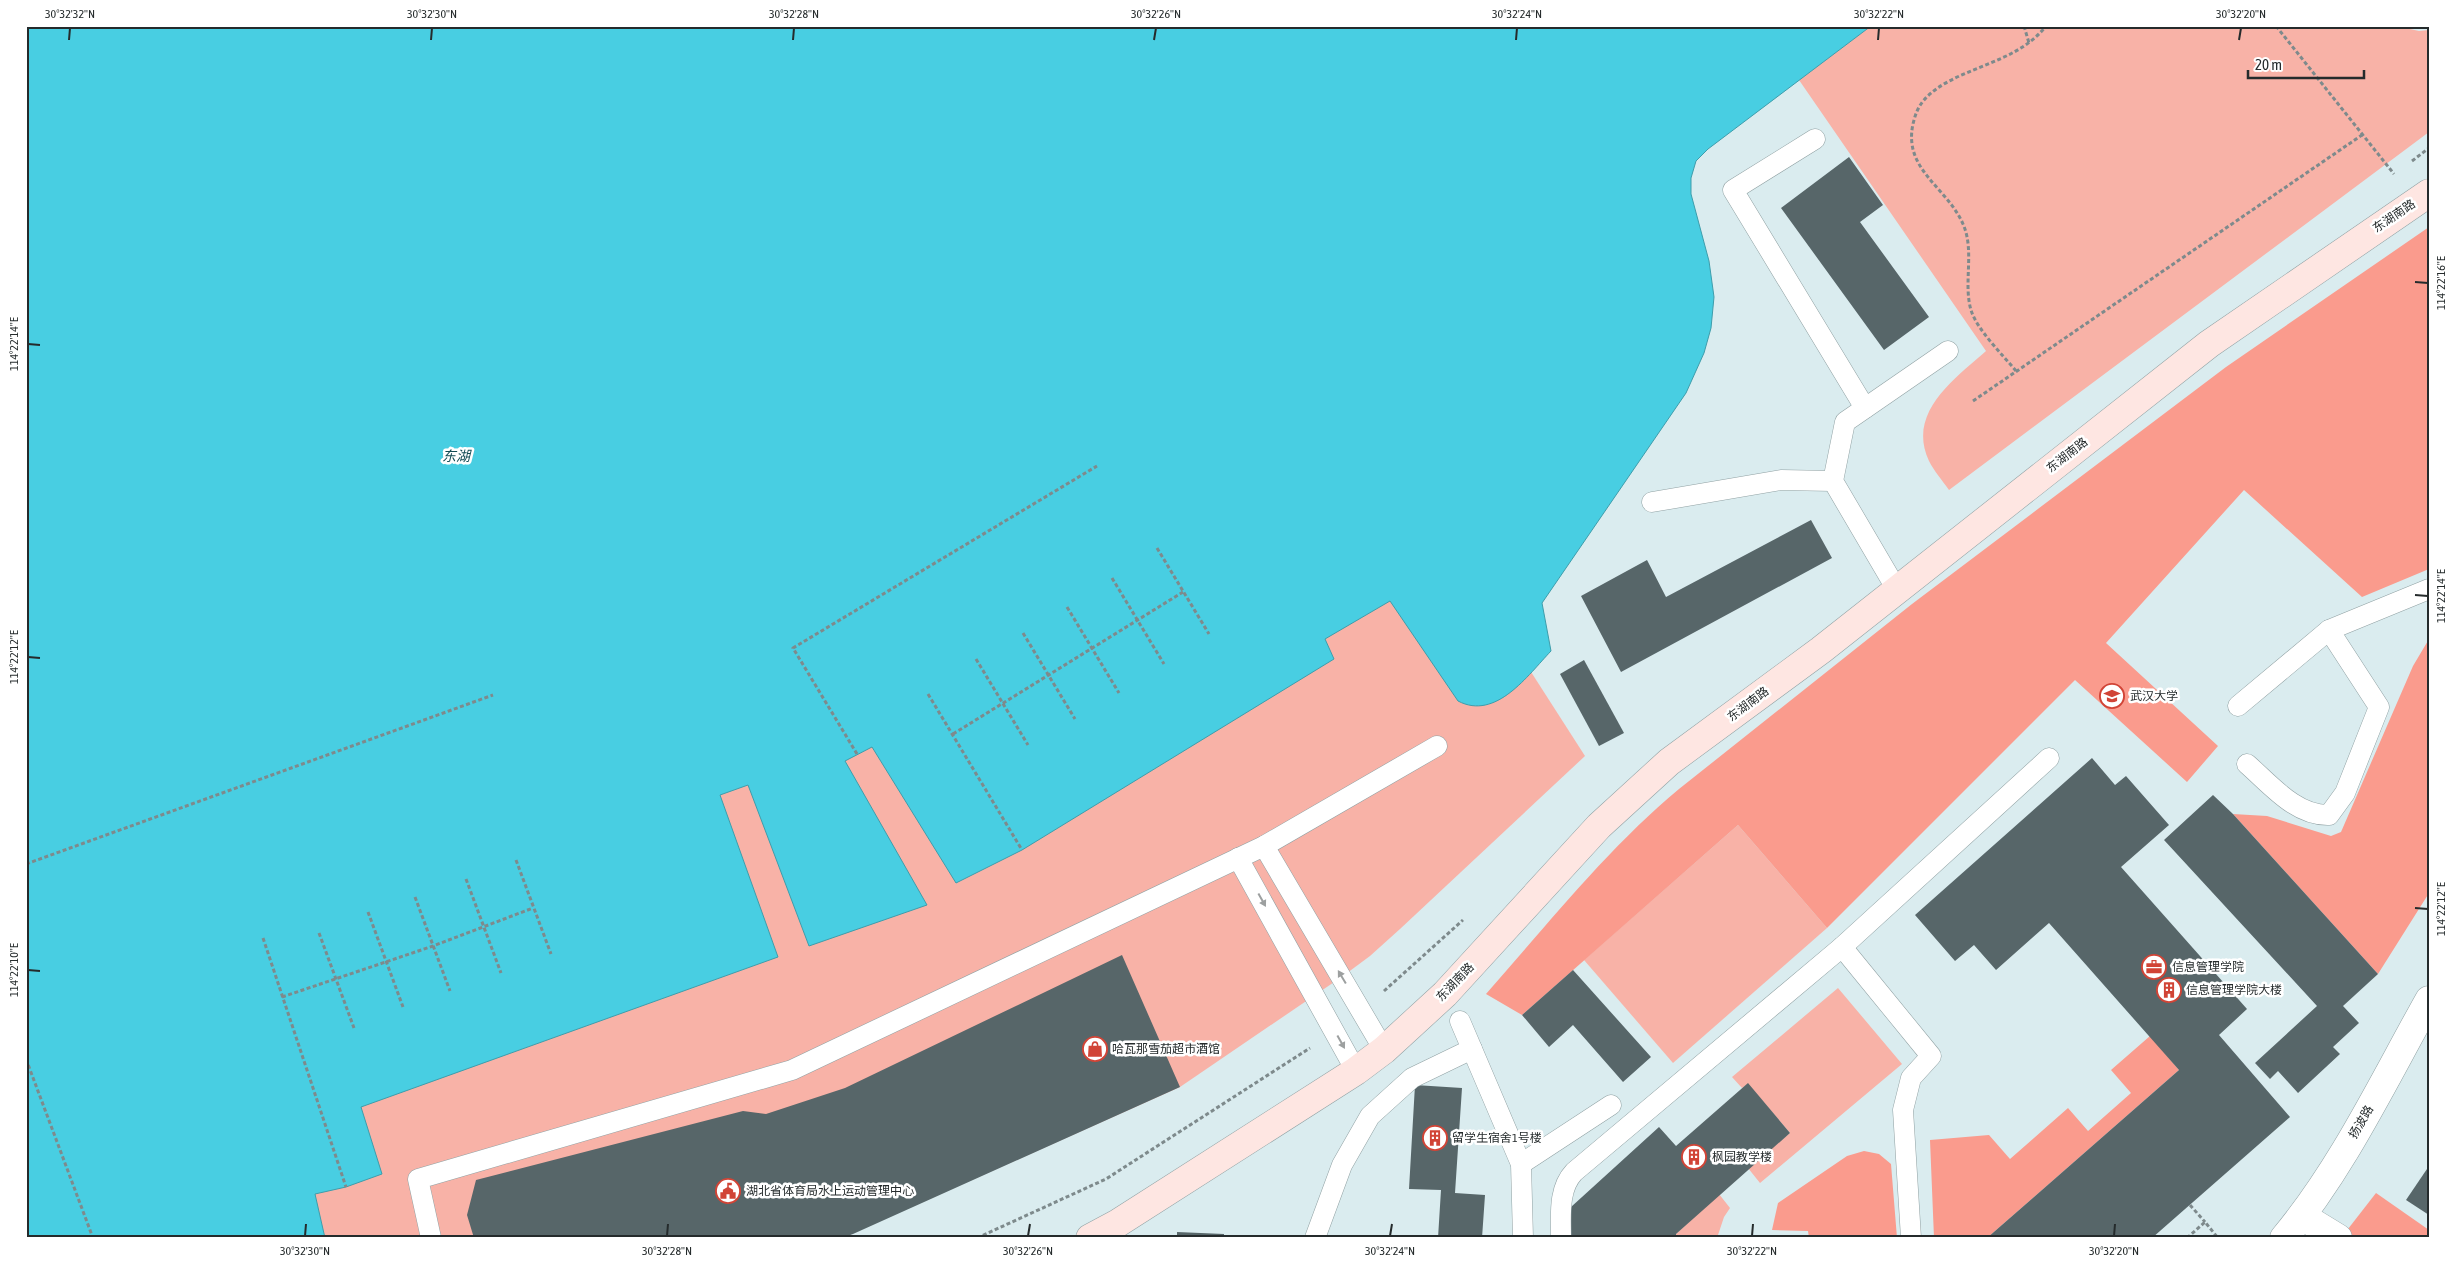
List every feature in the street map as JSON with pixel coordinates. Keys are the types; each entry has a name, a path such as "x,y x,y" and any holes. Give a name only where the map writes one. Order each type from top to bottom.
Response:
{"street":[{"name":"东湖南路","path":"1090,1238 1118,1223 1356,1071 1384,1050 1445,994 1599,826 1669,762 1821,650 2209,344 2429,192"},
{"name":"扬波路","path":"2284,1238 2302,1216 2352,1138 2429,1000"},
{"path":"2302,1216 2338,1238"}],"lane":[{"path":"1816,139 1733,190 1865,408"},
{"path":"1897,590 1833,481 1845,422 1948,351"},
{"path":"1652,502 1781,480 1833,481"},
{"path":"2238,706 2329,630 2429,588"},
{"path":"2247,764 2296,806 2307,812 2329,815 2338,805 2345,793 2379,707 2329,630"},
{"path":"431,1238 418,1179 792,1070 1264,846 1437,746"},
{"path":"1561,1238 1561,1200 1566,1180 1574,1172 1842,947 2049,758"},
{"path":"1264,846 1384,1050"},
{"path":"1238,858 1356,1071"},
{"path":"1842,947 1931,1056 1911,1078 1903,1110 1911,1238"},
{"path":"1460,1021 1521,1164 1524,1238"},
{"path":"1315,1238 1342,1165 1370,1116 1412,1078 1472,1049"},
{"path":"1521,1164 1611,1105"}],"path":[{"path":"2024,26 2029,43"},
{"path":"2016,372 1972,312 1964,226 1956,211 1919,166 1913,155 1910,142 1915,116 1924,99 1943,86 2014,52 2029,43 2046,26"},
{"path":"2276,26 2394,174"},
{"path":"1973,401 2362,134"},
{"path":"857,754 792,648 1097,466"},
{"path":"1157,548 1209,634"},
{"path":"1112,578 1164,664"},
{"path":"953,734 1183,592"},
{"path":"1067,607 1119,693"},
{"path":"1023,633 1075,720"},
{"path":"976,659 1028,745"},
{"path":"928,694 1022,850"},
{"path":"26,864 493,695"},
{"path":"516,860 551,954"},
{"path":"466,879 501,973"},
{"path":"415,897 450,991"},
{"path":"282,998 433,946 533,908"},
{"path":"368,912 403,1007"},
{"path":"319,933 354,1028"},
{"path":"263,938 346,1187"},
{"path":"26,1060 93,1238"},
{"path":"2190,1205 2218,1238"},
{"path":"2187,1238 2205,1222"}],"shaded area":[{"path":"1871,26 2396,26 2419,31 2429,30 2429,132 1949,490 1929,461 1924,443 1924,427 1929,412 1938,398 1961,373 1986,351 1799,80"},
{"path":"2429,227 2429,569 2362,597 2244,490 2106,643 2218,746 2187,782 2075,680 1827,928 1738,825 1522,1015 1486,994 1555,914 1627,836 1679,789 1912,604 2226,367"},
{"path":"1301,314 1585,756 1400,929 1370,956 1343,976 1180,1087 842,1238 26,1238"},
{"path":"2429,639 2429,893 2378,974 2233,814 2267,816 2331,836 2341,832 2413,666"},
{"path":"1738,825 1827,928 1673,1063 1584,960"},
{"path":"1838,988 1902,1064 1760,1183 1748,1168 1790,1133 1748,1084 1742,1088 1732,1077"},
{"path":"2150,1036 2179,1070 1987,1238 1934,1238 1930,1140 1989,1135 2010,1159 2068,1108 2088,1131 2131,1093 2111,1070"},
{"path":"1864,1151 1879,1154 1891,1164 1897,1238 1809,1238 1808,1231 1772,1230 1778,1203 1847,1156"},
{"path":"2376,1193 2429,1230 2429,1238 2341,1238"},
{"path":"1719,1194 1730,1208 1724,1217 1717,1238 1676,1238 1676,1234"}],"water":[{"name":"东湖","path":"26,26 1871,26 1708,149 1696,161 1691,178 1691,194 1709,261 1714,297 1711,328 1704,353 1686,393 1542,603 1551,651 1521,683 1498,700 1485,705 1472,706 1458,701 1390,601 1325,639 1334,659 1022,850 956,883 872,747 845,761 927,905 809,946 748,785 720,795 778,957 361,1107 382,1174 346,1187 315,1194 325,1238 26,1238"}],"building":[{"path":"1849,157 1883,205 1860,222 1929,317 1884,350 1781,208"},
{"path":"1811,520 1832,558 1621,672 1581,596 1647,560 1666,597"},
{"path":"1584,660 1624,733 1599,746 1560,674"},
{"name":"信息管理学院大楼","path":"2092,758 2115,785 2126,776 2169,825 2121,867 2247,1009 2219,1035 2290,1117 2152,1238 1987,1238 2179,1070 2049,923 1996,970 1974,945 1955,961 1915,915"},
{"path":"2213,795 2233,814 2378,974 2343,1006 2359,1023 2333,1047 2340,1054 2298,1093 2278,1071 2270,1079 2255,1063 2317,1006 2164,840"},
{"path":"1122,955 1180,1087 853,1234 842,1238 474,1238 467,1215 476,1180 743,1111 766,1114 845,1088"},
{"path":"1573,970 1651,1057 1623,1082 1573,1025 1549,1047 1522,1015"},
{"name":"枫园教学楼","path":"1748,1083 1790,1133 1676,1234 1676,1238 1571,1238 1571,1207 1659,1127 1676,1146"},
{"name":"留学生宿舍1号楼","path":"1415,1085 1462,1088 1455,1193 1485,1195 1482,1238 1438,1238 1441,1190 1409,1189"},
{"path":"2429,1166 2429,1215 2406,1200"},
{"path":"1177,1232 1224,1234 1224,1238 1177,1238"}],"place":[{"name":"武汉大学","path":"2112,696"},
{"name":"信息管理学院","path":"2154,967"},
{"name":"信息管理学院大楼","path":"2169,990"},
{"name":"哈瓦那雪茄超市酒馆","path":"1095,1049"},
{"name":"留学生宿舍1号楼","path":"1435,1138"},
{"name":"枫园教学楼","path":"1694,1157"},
{"name":"湖北省体育局水上运动管理中心","path":"728,1191"}]}
